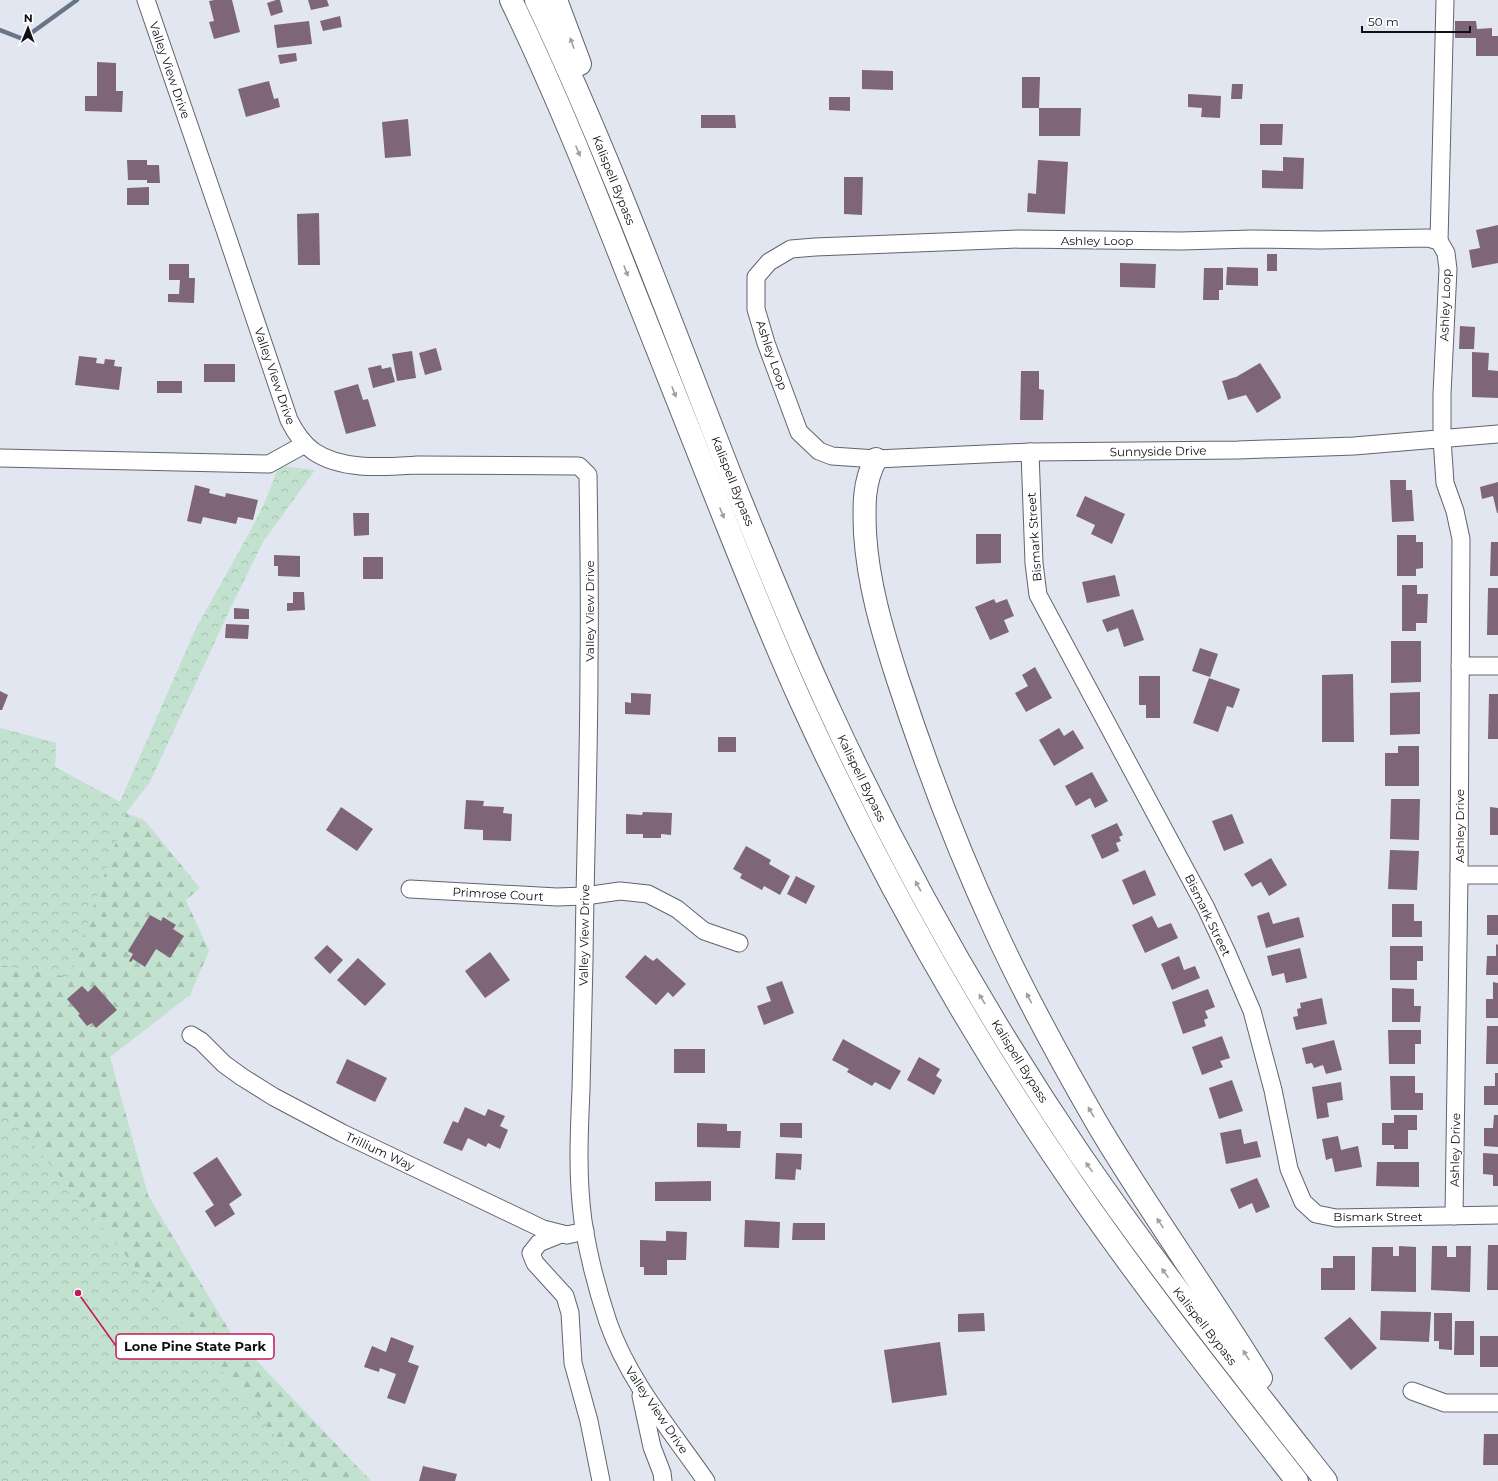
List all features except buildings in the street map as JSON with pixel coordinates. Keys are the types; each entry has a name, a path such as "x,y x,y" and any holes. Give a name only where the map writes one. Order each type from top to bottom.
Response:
{"highway":[{"path":"498,0 567,126"},
{"name":"Kalispell Bypass","path":"510,0 567,126 771,633 836,776 899,898 984,1045 1022,1107 1072,1183 1186,1339 1297,1481"},
{"name":"Kalispell Bypass","path":"536,0 575,86 623,200 761,551 802,651 858,770 915,881 967,975 1007,1041 1083,1159 1187,1304 1326,1481"},
{"path":"556,0 590,93 623,200"},
{"path":"876,459 869,473 865,487 864,520 868,567 877,611 922,748 959,848 977,890 1047,1034 1099,1127 1151,1210 1248,1358 1281,1412 1301,1449"}],"street":[{"name":"Valley View Drive","path":"146,0 289,420 295,432 305,444 312,451 324,458 352,465 579,466 588,475 589,662 579,1155 581,1198 585,1231 600,1298 608,1322 624,1359 638,1386 706,1481"},
{"path":"1439,241 1445,0"},
{"name":"Ashley Loop","path":"819,451 799,432 766,344 756,309 756,277 769,262 791,249 1020,239 1181,241 1428,238 1439,241 1446,253 1448,269 1442,394 1442,439"},
{"name":"Sunnyside Drive","path":"819,451 832,456 876,459 1030,452 1252,450 1354,446 1498,434"},
{"name":"Ashley Drive","path":"1442,439 1445,483 1456,511 1461,539 1459,875 1454,1216"},
{"path":"0,458 269,464 305,444"},
{"name":"Bismark Street","path":"1030,452 1034,563 1038,595 1206,908 1227,953 1252,1011 1273,1090 1289,1169 1303,1202 1316,1214 1336,1218 1498,1215"},
{"path":"1460,666 1498,666"},
{"path":"1459,875 1498,875"},
{"name":"Primrose Court","path":"410,889 557,897 585,896 620,891 648,894 677,909 704,931 739,943"},
{"name":"Trillium Way","path":"191,1035 201,1041 224,1064 242,1077 274,1097 342,1132 543,1229 561,1234 572,1235 585,1231"},
{"path":"561,1234 539,1243 532,1253 535,1263 566,1296 570,1313 573,1363 589,1421 601,1481"},
{"path":"638,1386 652,1447 662,1473 663,1481"},
{"path":"1412,1391 1445,1403 1498,1403"}],"green space":[{"path":"279,466 315,470 263,542 231,607 150,782 126,813 69,977 0,965 0,728 56,743 55,767 120,802 195,630 264,504"},
{"path":"0,728 56,743 55,767 120,802 126,813 144,820 200,888 186,900 209,951 190,995 110,1057 148,1195 232,1335 371,1481 0,1481"},
{"path":"0,1104 313,1481 0,1481"}],"waterway":[{"path":"0,30 23,39 77,0"}],"place":[{"name":"Lone Pine State Park","path":"78,1293"}]}
